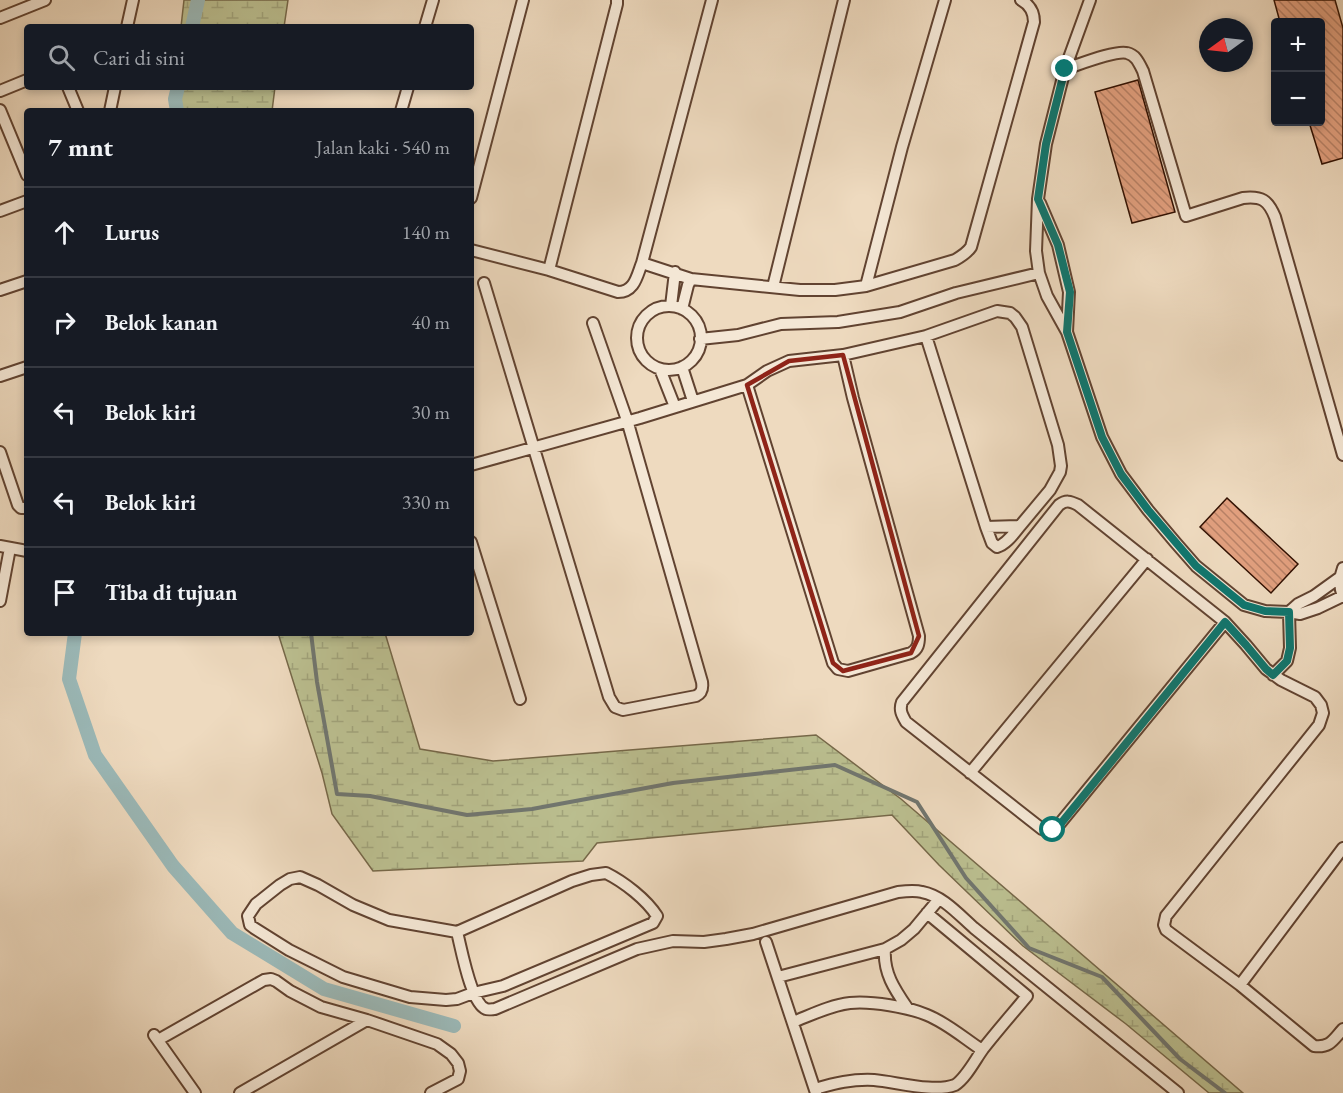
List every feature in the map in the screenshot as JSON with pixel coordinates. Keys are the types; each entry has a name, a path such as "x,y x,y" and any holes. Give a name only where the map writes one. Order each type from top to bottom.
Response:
{"street":[{"path":"0,18 45,0"},
{"path":"128,24 133,0"},
{"path":"426,24 433,0"},
{"path":"474,187 524,0"},
{"path":"549,270 617,0"},
{"path":"474,251 549,270 618,292 629,290 642,262 712,0"},
{"path":"773,286 844,0"},
{"path":"866,286 902,147 945,0"},
{"path":"642,262 691,279 800,290 835,290 866,286 955,260 968,252 1034,22 1032,12 1022,0"},
{"path":"1090,0 1065,69 1046,144 1038,199 1036,251 1039,273 1047,296 1067,332 1102,437 1121,474 1148,510 1196,566 1244,605 1265,611 1300,614 1343,597 1340,588 1341,573"},
{"path":"1065,69 1118,52 1128,53 1138,61 1143,70 1186,216 1243,198 1253,197 1267,202 1275,217 1343,455"},
{"path":"0,91 24,81"},
{"path":"69,90 77,108"},
{"path":"111,108 114,90"},
{"path":"402,108 407,90"},
{"path":"0,110 24,168"},
{"path":"1038,199 1058,245 1070,292 1067,332"},
{"path":"0,211 24,202"},
{"path":"675,272 676,308"},
{"path":"700,339 738,336 781,324 838,322 900,312 956,293 1039,273"},
{"path":"676,308 691,279"},
{"path":"0,290 24,282"},
{"path":"484,283 605,685 613,705 623,710 696,696 702,691 702,682 627,420 593,323"},
{"path":"661,307 676,308 690,314 696,321 699,330 699,348 689,363 682,367 671,370 660,369 643,357 637,338 639,328 651,311 661,307"},
{"path":"474,464 747,385 767,371 789,362 843,354 926,336 997,311 1010,313 1019,322 1058,445 1061,466 1050,490 1006,542 998,547 992,543 986,527 926,336"},
{"path":"747,385 833,663 838,669 848,671 911,654 918,646 919,636 852,398 843,354"},
{"path":"682,367 693,402"},
{"path":"0,376 24,368"},
{"path":"660,369 675,407"},
{"path":"0,452 18,505 24,508"},
{"path":"1225,622 1058,827 1053,830 1042,829 906,722 902,716 900,706 902,702 1059,505 1069,501 1078,505 1225,622 1273,675 1319,701 1323,713 1319,725 1164,921 1166,930 1240,985 1314,1046 1329,1045 1343,1029"},
{"path":"986,527 1020,526"},
{"path":"0,601 5,547 24,550"},
{"path":"474,552 519,699"},
{"path":"970,773 1147,559"},
{"path":"1273,675 1287,661 1290,648 1289,612 1298,604 1314,596 1341,573"},
{"path":"1240,985 1343,848"},
{"path":"606,873 650,905 657,916 653,923 503,986 446,1000 410,997 344,977 290,950 254,928 250,925 248,916 256,904 280,885 290,879 300,877 353,905 389,920 457,932 572,881 606,873"},
{"path":"457,932 473,993 480,1005 486,1009 495,1009 637,949 655,944 673,941 704,942 753,934 898,892 921,891 939,899 1178,1093"},
{"path":"778,977 885,949 902,940 939,899"},
{"path":"766,942 815,1091 843,1081 873,1080 933,1091 945,1090 959,1082 982,1050 1027,996 927,913"},
{"path":"885,949 888,977 908,1009"},
{"path":"195,1093 156,1037 264,980 271,979 321,1007 437,1044 451,1054 458,1063 460,1071 458,1079 431,1093"},
{"path":"793,1022 849,1003 888,1006 908,1009 928,1016 982,1050"},
{"path":"240,1093 367,1020"}],"highlighted area":[{"path":"843,355 919,636 911,653 843,671 833,663 747,385 789,361"}],"green space":[{"path":"184,0 288,0 284,24 181,24"},
{"path":"174,90 275,90 272,108 172,108"},
{"path":"279,636 386,636 420,749 493,761 816,735 901,799 1243,1093 1209,1093 1126,1024 1023,946 939,865 892,815 597,843 583,861 373,871 332,814 322,773"}],"building":[{"path":"1274,0 1335,0 1343,28 1343,158 1322,164 1310,126 1325,126 1325,18 1279,18"},
{"path":"1138,80 1175,212 1132,223 1095,92"},
{"path":"1227,498 1298,564 1271,593 1200,527"}],"waterway":[{"path":"193,24 198,0"},
{"path":"176,108 175,99 177,90"},
{"path":"75,636 69,679 95,755 173,866 232,933 324,989 454,1026"},
{"path":"311,636 317,682 337,794 370,796 467,815 532,809 673,783 835,765 917,802 966,878 1029,948 1102,977 1180,1059 1225,1093"}],"route":[{"path":"1053,830 1058,827 1225,622 1273,675 1287,661 1291,635 1289,612 1265,611 1244,605 1196,566 1148,510 1121,474 1102,437 1067,332 1070,292 1058,245 1038,199 1046,144 1065,69"}]}
